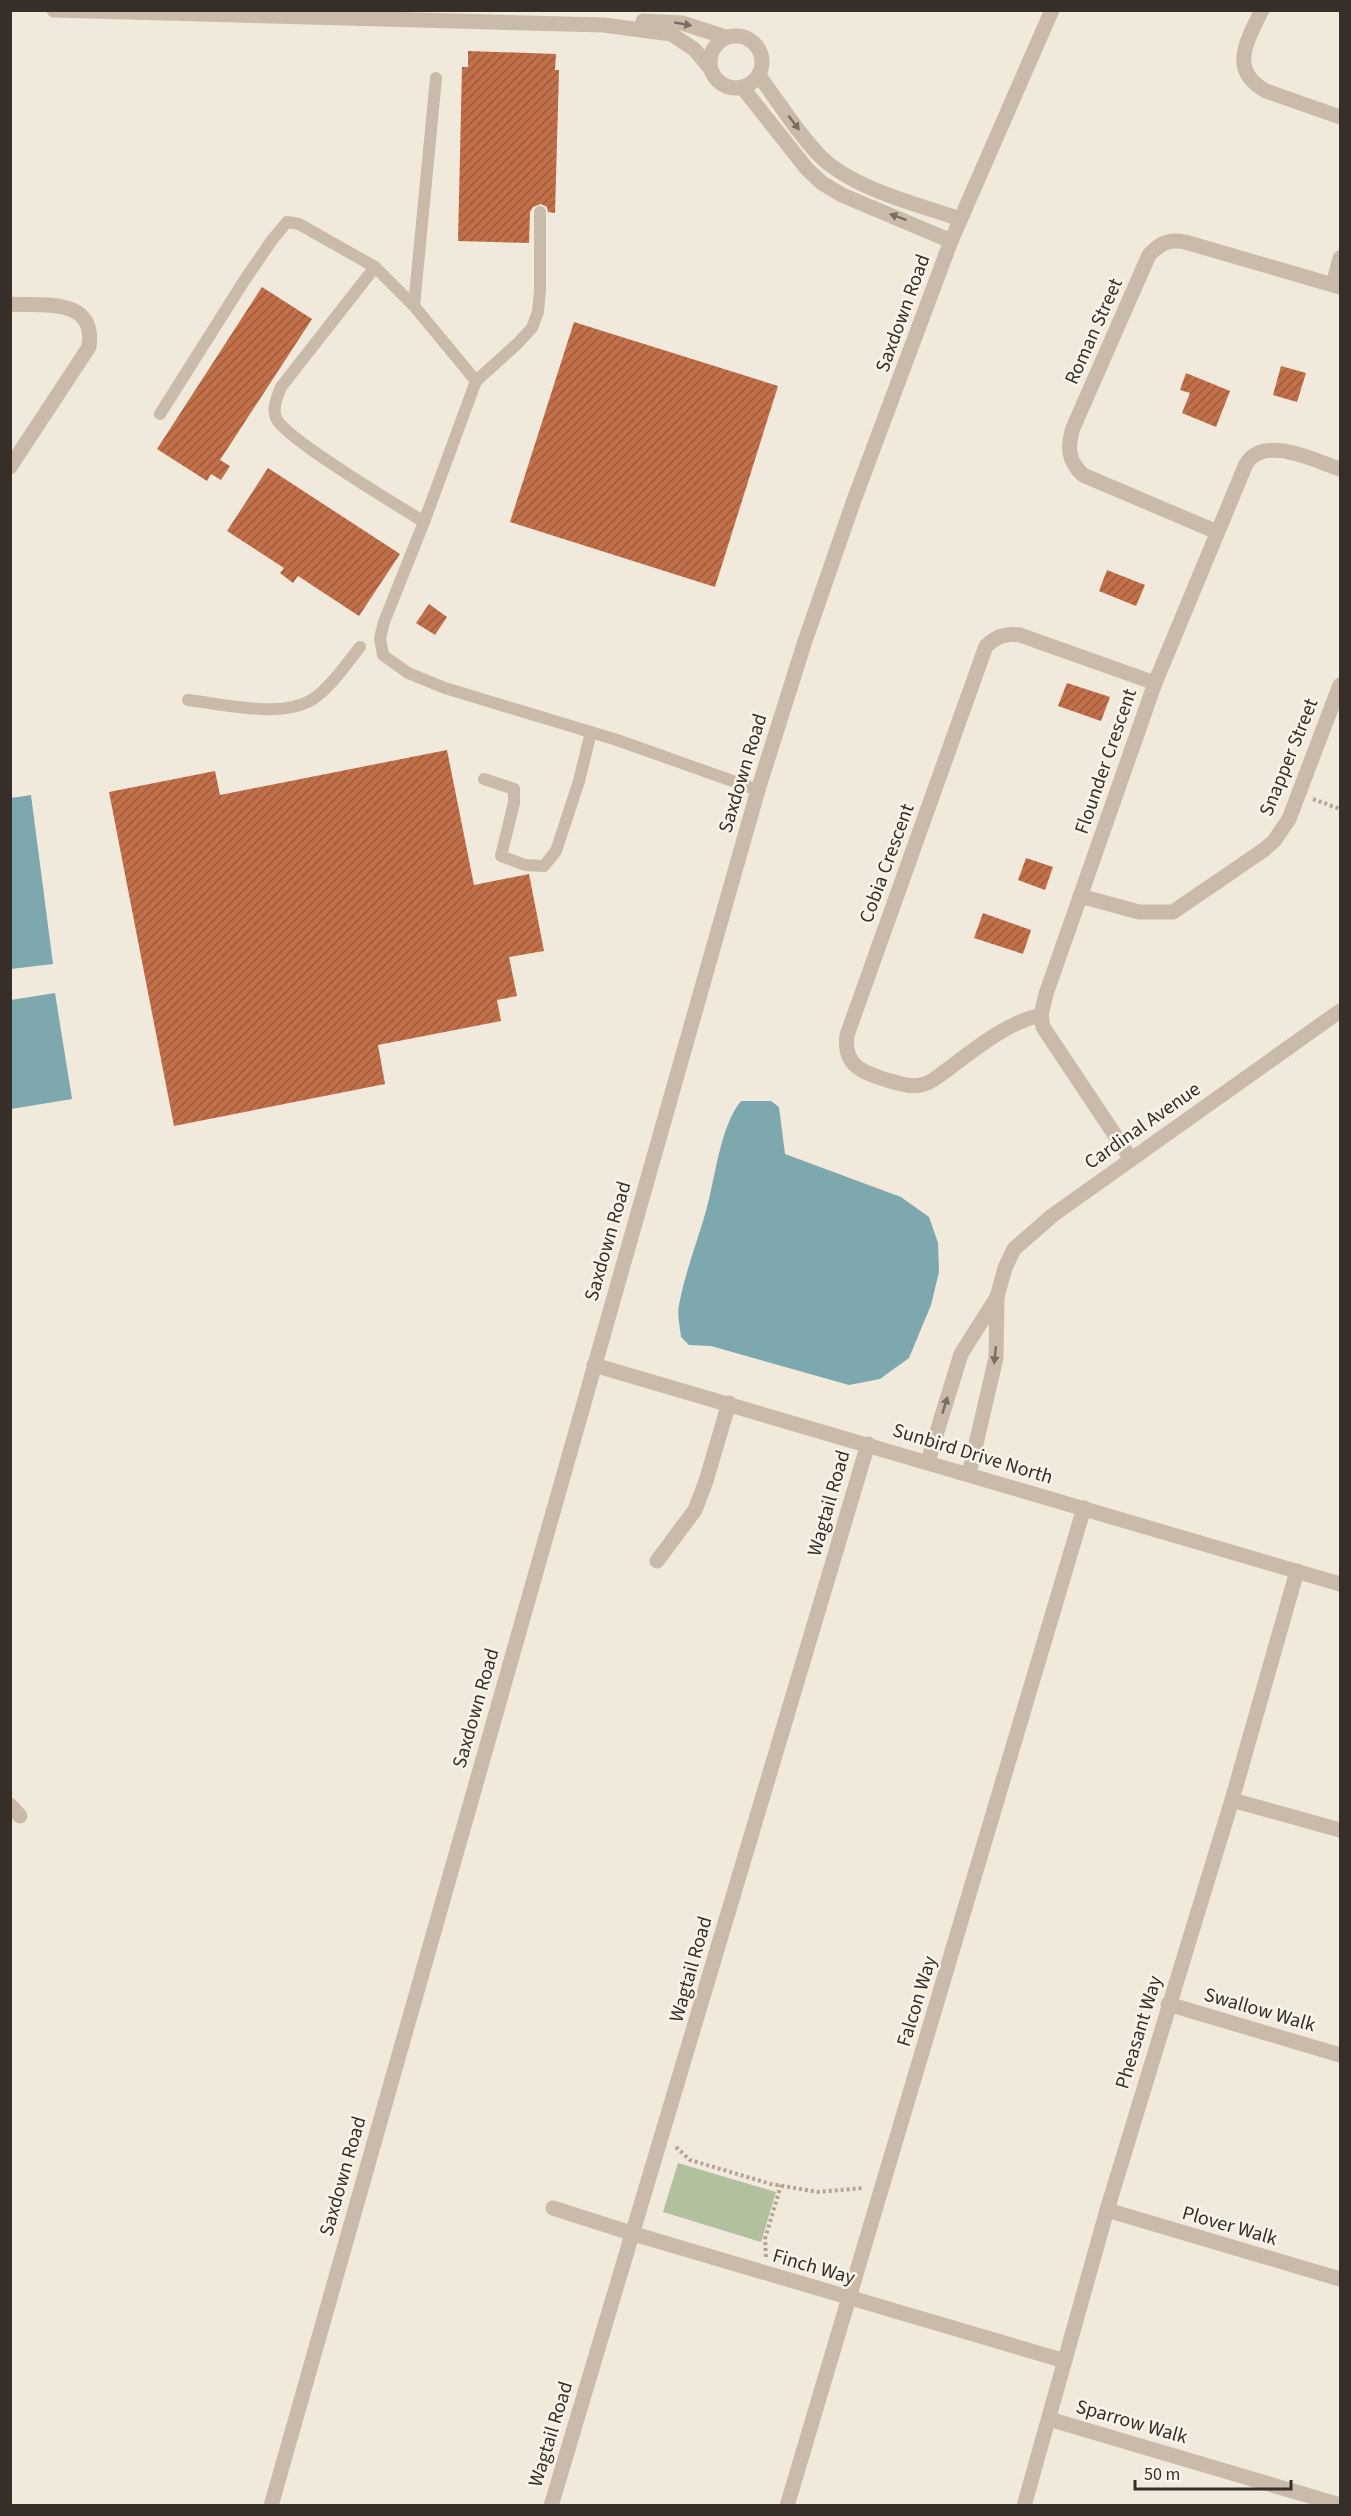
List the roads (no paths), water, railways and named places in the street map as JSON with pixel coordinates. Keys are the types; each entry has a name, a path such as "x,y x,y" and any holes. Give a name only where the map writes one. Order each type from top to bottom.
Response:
{"street":[{"path":"54,10 604,25 671,34 693,49 722,84 732,88 742,87 759,76 763,65 762,54 757,44 748,38 736,35 725,38 712,50 711,68"},
{"name":"Saxdown Road","path":"271,2505 758,790 805,641 951,240 1052,10"},
{"path":"1262,10 1245,47 1243,57 1249,78 1255,85 1266,91 1341,117"},
{"path":"604,25 630,20 682,23 725,38"},
{"path":"759,76 821,157 838,170 864,184 960,219"},
{"path":"742,87 807,169 822,183 842,195 951,240"},
{"name":"Roman Street","path":"1217,532 1083,475 1071,461 1069,451 1073,428 1149,255 1165,242 1175,240 1337,286"},
{"path":"1337,286 1341,258"},
{"path":"10,304 70,307 84,318 90,337 89,347 12,460"},
{"name":"Flounder Crescent","path":"1041,1015 1046,994 1155,682 1250,456 1260,451 1283,451 1341,469"},
{"name":"Cobia Crescent","path":"1041,1015 1029,1018 1005,1030 921,1086 908,1086 864,1073 853,1062 847,1049 847,1035 986,646 1004,634 1020,635 1155,682"},
{"name":"Snapper Street","path":"1080,896 1139,912 1173,912 1274,841 1289,819 1341,685"},
{"name":"Cardinal Avenue","path":"969,1474 996,1358 997,1297 1005,1268 1014,1249 1026,1237 1131,1159 1341,1011"},
{"path":"1041,1015 1043,1026 1054,1046 1131,1159"},
{"name":"Cardinal Avenue","path":"928,1461 961,1354 997,1297"},
{"name":"Sunbird Drive North","path":"594,1365 928,1461 1341,1584"},
{"path":"657,1561 695,1510 729,1403"},
{"name":"Wagtail Road","path":"551,2505 634,2235 868,1444"},
{"name":"Falcon Way","path":"787,2505 1084,1508"},
{"name":"Pheasant Way","path":"1024,2505 1107,2210 1232,1800 1297,1571"},
{"path":"1232,1800 1341,1830"},
{"name":"Swallow Walk","path":"1168,2004 1341,2055"},
{"name":"Finch Way","path":"553,2208 634,2235 1065,2361"},
{"name":"Plover Walk","path":"1107,2210 1341,2279"},
{"name":"Sparrow Walk","path":"1049,2419 1341,2505"}],"lane":[{"path":"414,306 436,78"},
{"path":"540,212 538,312 532,328 476,381 384,622 380,638 383,655 408,673 445,688 591,732 758,790"},
{"path":"160,414 244,281 287,222 299,224 375,267 414,306 476,381"},
{"path":"375,267 281,387 274,405 276,417 281,427 304,445 424,522"},
{"path":"189,700 260,708 283,709 302,705 326,687 360,647"},
{"path":"484,779 514,789 514,803 501,856 525,865 544,866 556,851 579,781 591,732"}],"water":[{"path":"31,795 53,964 11,969 11,798"},
{"path":"55,993 72,1099 11,1109 11,1000"},
{"path":"741,1101 771,1101 779,1107 785,1154 901,1197 929,1217 938,1243 939,1272 931,1305 909,1358 880,1379 849,1385 711,1346 689,1345 681,1337 678,1309 684,1281 706,1211 723,1139 728,1124"}]}
